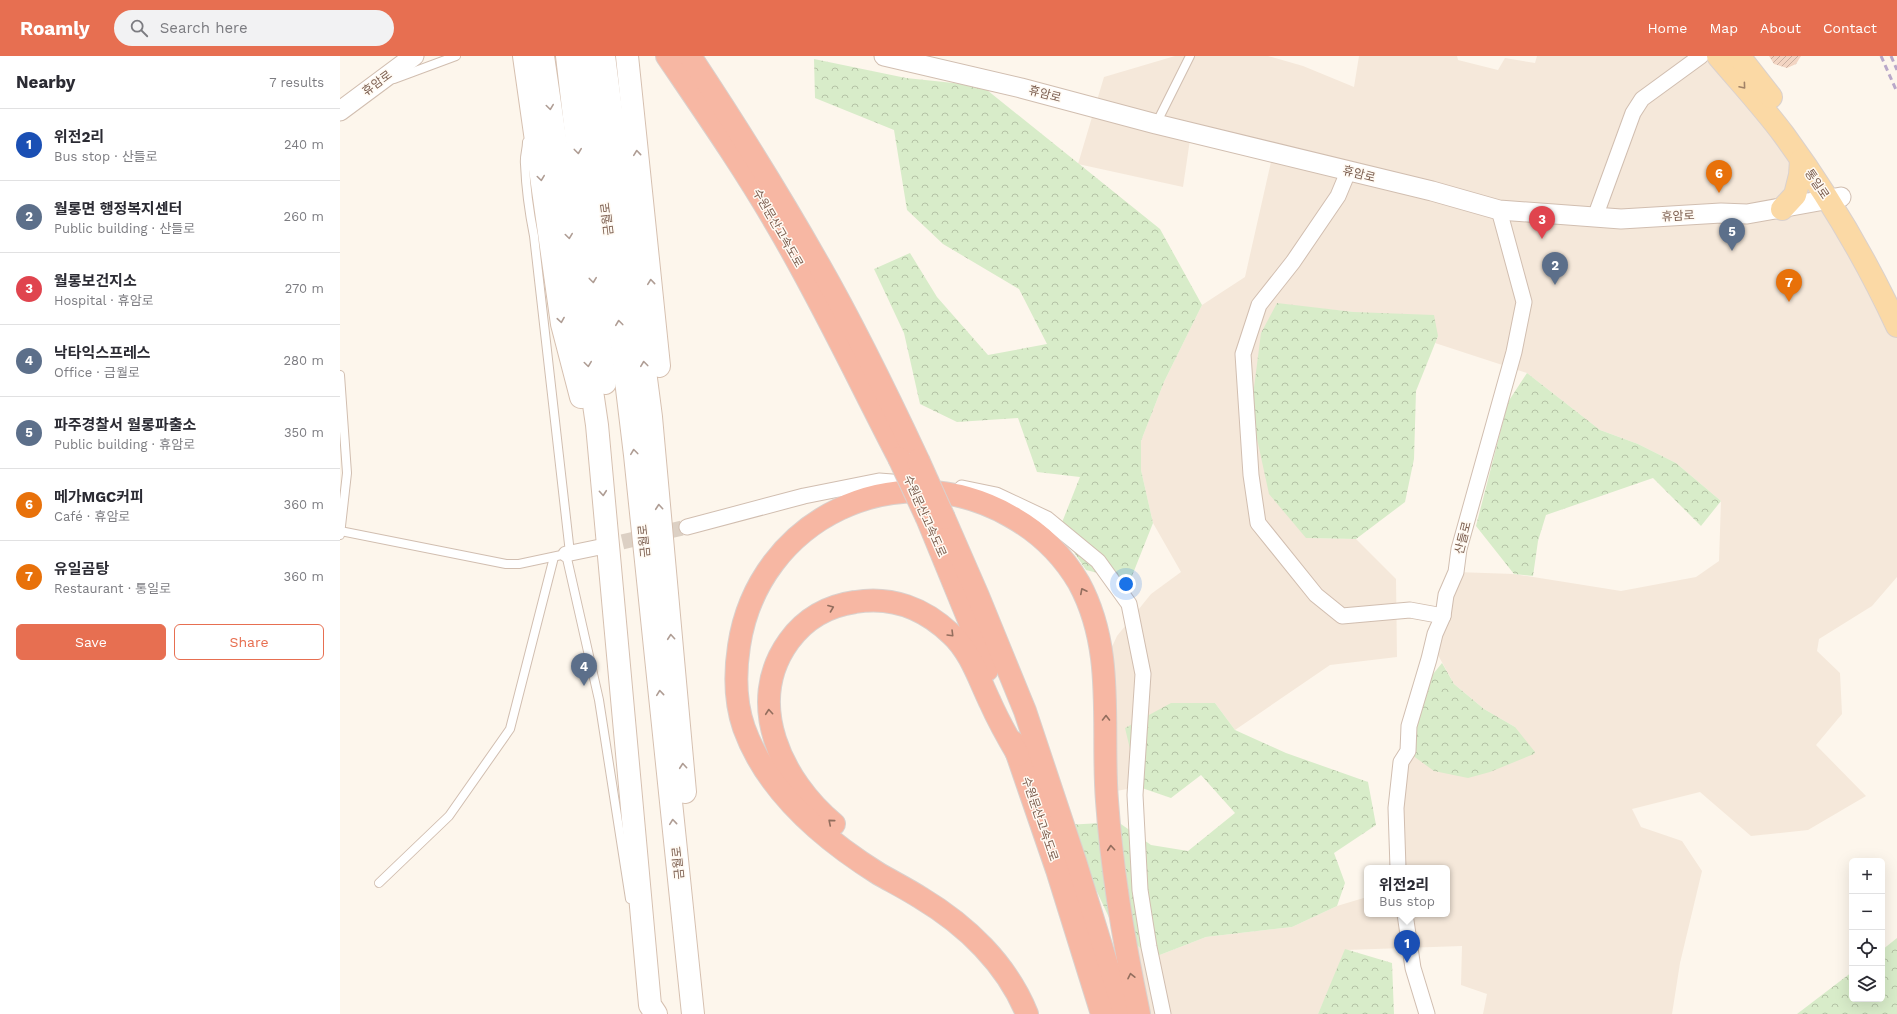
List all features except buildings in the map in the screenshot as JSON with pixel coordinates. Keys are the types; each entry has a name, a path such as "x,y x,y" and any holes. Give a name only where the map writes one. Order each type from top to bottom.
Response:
{"highway":[{"name":"수원문산고속도로","path":"667,56 727,130"},
{"name":"수원문산고속도로","path":"690,56 778,227 909,459 936,518 978,596 1025,710 1075,861 1122,1014"},
{"path":"1027,1014 1007,976 968,931 922,898 878,873 837,845 788,801 771,779 743,726 737,692 737,659 747,613 763,579 779,556 797,537 817,521 845,506 872,496 897,491 922,491 954,494 980,501 1029,527 1048,543 1077,580 1091,608 1101,641 1106,682 1106,796 1112,867 1126,953 1139,1014"},
{"name":"수원문산고속도로","path":"936,518 968,618 1018,755 1057,870 1102,1014"},
{"path":"1018,755 968,655 952,635 929,615 900,604 884,600 867,600 841,604 823,611 807,621 794,634 783,650 774,670 769,690 769,710 773,736 785,765 801,791 825,817 852,839 958,906 983,927 1004,950 1024,977 1043,1014"}],"main road":[{"path":"628,56 661,383 651,418"},
{"name":"통일로","path":"1718,56 1784,135 1801,160 1835,199 1897,296"},
{"name":"통일로","path":"1739,56 1794,126 1835,199 1876,280 1897,326"},
{"path":"520,59 562,324 579,394 597,425"},
{"path":"544,62 597,425 650,1005 649,1010"},
{"path":"587,63 651,418 702,972 696,1014"},
{"name":"금월로","path":"587,63 614,459 666,1014"},
{"name":"금월로","path":"587,63 635,455 693,1014"},
{"path":"1782,209 1795,195 1800,175 1801,160"}],"street":[{"name":"휴암로","path":"340,111 367,89 414,56"},
{"name":"휴암로","path":"884,56 1021,88 1156,124 1499,210 1621,219 1721,213 1748,214 1835,199"},
{"path":"1595,217 1633,113 1642,99 1700,56"},
{"path":"1348,172 1338,196 1293,262 1259,305 1243,354 1251,475 1258,523 1316,595 1342,616 1410,610 1442,616"},
{"name":"산들로","path":"1398,865 1396,808 1401,762 1408,751 1409,726 1435,634 1442,616 1446,595 1456,572 1459,549 1514,352 1524,302 1499,210"},
{"path":"687,527 804,496 879,481 954,486 996,495 1047,519 1098,562 1129,604 1143,674 1135,795 1140,890 1149,947 1163,1014"},
{"path":"564,555 600,547"},
{"path":"1405,917 1413,968 1427,1014"}],"lane":[{"path":"367,89 456,56"},
{"path":"1156,124 1190,56"},
{"path":"520,59 523,110"},
{"path":"526,134 527,150 525,161 527,203 534,236 564,555 599,700 631,905"},
{"path":"340,375 347,473 340,532 506,564 519,564 564,555"},
{"path":"379,883 449,816 510,729 564,555"},
{"path":"637,960 649,1010"}],"shaded area":[{"path":"1175,56 1268,56 1303,66 1354,87 1359,56 1457,56 1458,60 1498,70 1505,58 1535,63 1537,56 1718,56 1784,135 1897,326 1897,577 1872,606 1819,639 1817,651 1840,673 1842,714 1816,745 1866,796 1808,830 1751,836 1700,792 1632,809 1641,827 1682,841 1702,871 1680,963 1672,1014 1483,1014 1487,994 1461,985 1462,946 1346,950 1318,1014 1133,1014 1112,924 1152,958 1206,937 1292,927 1337,906 1364,898 1364,917 1450,917 1450,865 1398,865 1400,778 1412,755 1515,727 1484,709 1454,684 1433,646 1456,572 1514,574 1621,591 1696,577 1719,561 1721,501 1676,463 1638,444 1600,430 1527,373 1435,343 1438,336 1354,312 1277,304 1306,538 1356,539 1396,579 1397,657 1330,665 1235,730 1215,703 1139,787 1116,791 1111,649 1117,636 1151,594 1181,572 1153,523 1141,470 1141,441 1164,382 1202,305 1245,277 1273,153 1191,133 1183,187 1078,164 1104,77"}],"green space":[{"path":"814,59 906,78 982,86 1160,229 1202,305 1164,382 1141,441 1141,470 1153,523 1130,581 1086,570 1059,530 1080,477 1037,472 1018,418 957,422 920,404 904,333 874,269 910,253 937,297 988,355 1047,344 1019,289 943,244 907,210 894,130 815,98"},
{"path":"1277,303 1354,312 1434,315 1438,336 1416,391 1414,459 1405,502 1356,539 1306,538 1269,494 1251,411 1261,333"},
{"path":"1527,373 1600,430 1638,444 1676,463 1721,501 1701,526 1653,478 1546,515 1538,541 1533,576 1514,574 1476,526 1508,402"},
{"path":"1442,663 1454,684 1484,709 1515,727 1535,752 1534,754 1490,772 1468,778 1434,771 1412,755 1412,717 1429,679"},
{"path":"1171,703 1215,703 1235,730 1286,753 1368,782 1376,825 1334,853 1345,883 1337,906 1292,927 1206,937 1152,958 1112,924 1066,825 1118,822 1151,845 1188,851 1235,813 1201,775 1171,798 1139,787 1125,728"},
{"path":"1897,938 1897,1014 1797,1014 1849,974 1849,1002 1885,1002 1885,948"},
{"path":"1345,949 1392,963 1394,1014 1318,1014"}],"tunnel":[{"path":"600,547 687,527"}],"railway":[{"path":"1881,56 1897,92"},
{"path":"1891,56 1897,70"}],"place":[{"name":"메가MGC커피","path":"1719,193"},
{"name":"월롱보건지소","path":"1542,239"},
{"name":"파주경찰서 월롱파출소","path":"1732,251"},
{"name":"월롱면 행정복지센터","path":"1555,285"},
{"name":"유일곰탕","path":"1789,302"},
{"name":"낙타익스프레스","path":"584,686"},
{"name":"위전2리","path":"1407,963"}]}
